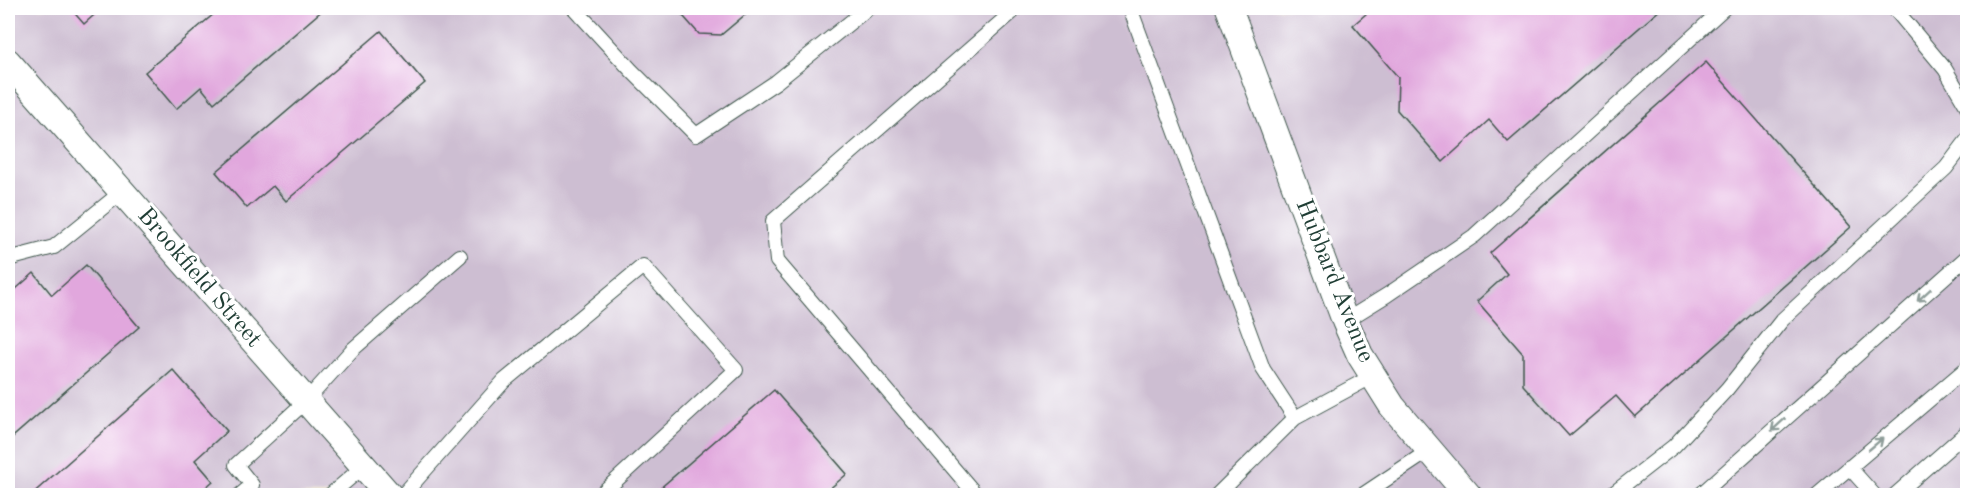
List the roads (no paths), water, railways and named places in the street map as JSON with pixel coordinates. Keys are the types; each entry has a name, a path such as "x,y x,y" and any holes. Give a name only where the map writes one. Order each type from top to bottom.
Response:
{"street":[{"name":"Hubbard Avenue","path":"1229,8 1345,321 1360,355 1392,406 1469,495"},
{"name":"Brookfield Street","path":"8,62 390,495"}],"lane":[{"path":"574,8 631,70 696,135 776,82 868,8"},
{"path":"976,495 777,261 773,221 1017,8"},
{"path":"1130,8 1263,369 1295,418"},
{"path":"1345,321 1387,296 1474,236 1724,8"},
{"path":"1894,8 1945,69 1968,108"},
{"path":"1610,495 1674,446 1727,389 1782,320 1946,168 1968,139"},
{"path":"8,259 54,248 123,191"},
{"path":"239,495 252,485 236,465 306,401 352,350 460,256"},
{"path":"1699,495 1968,256"},
{"path":"402,495 504,381 643,266 736,370 599,495"},
{"path":"1816,495 1968,367"},
{"path":"1216,495 1295,418 1373,375"},
{"path":"1894,495 1968,431"},
{"path":"1361,495 1430,450"},
{"path":"329,495 364,466"},
{"path":"1849,467 1875,495"}]}
